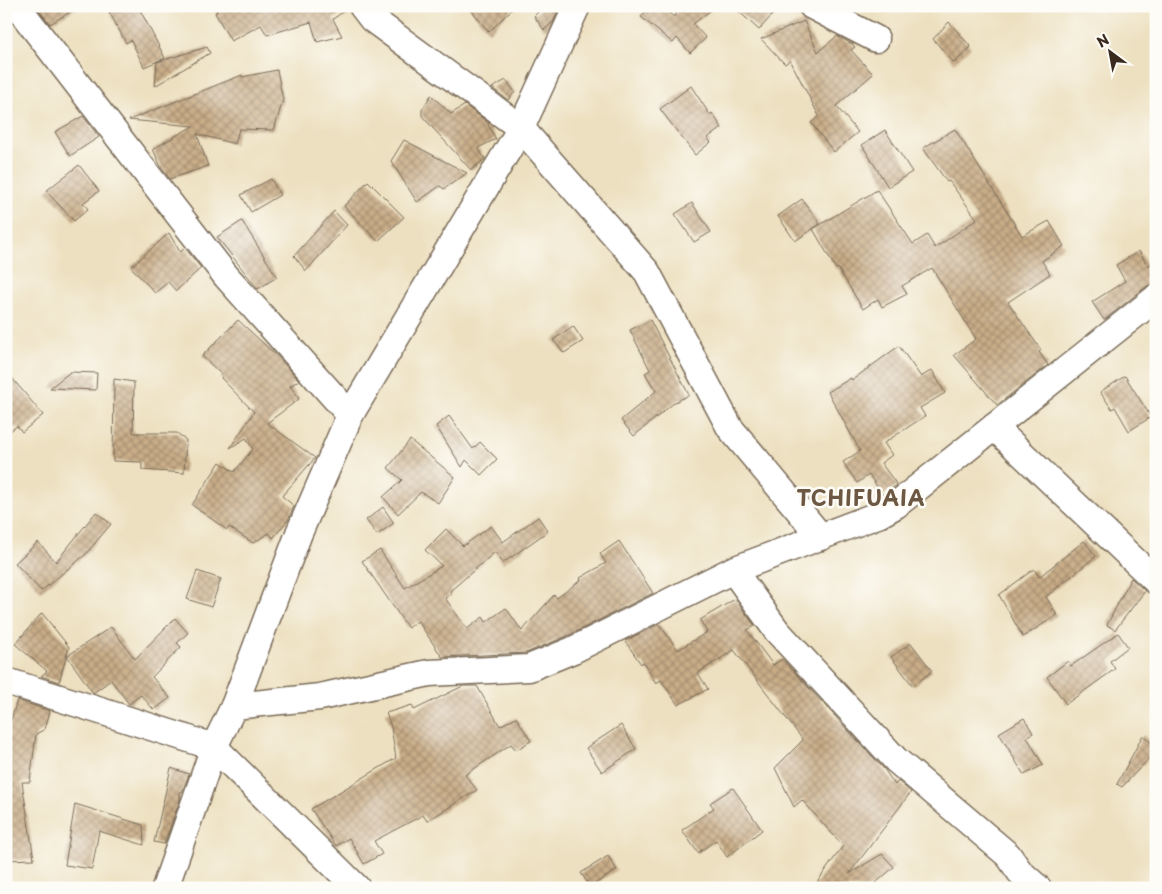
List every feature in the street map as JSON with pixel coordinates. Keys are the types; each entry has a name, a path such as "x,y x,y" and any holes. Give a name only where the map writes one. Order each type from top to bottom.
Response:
{"street":[{"path":"16,6 226,276 350,415"},
{"path":"362,6 372,19 521,128 647,272 730,428 822,537"},
{"path":"165,888 214,747 234,706 299,533 350,415 521,128 569,19 577,6"},
{"path":"812,6 876,39"},
{"path":"234,706 320,696 429,673 492,668 529,668 573,650 733,570 880,514 896,505 1156,298"},
{"path":"994,427 1156,581"},
{"path":"733,570 777,631 896,760 1008,855 1028,883"},
{"path":"6,681 214,747 357,888"}],"building":[{"path":"36,6 80,6 50,24"},
{"path":"106,6 138,6 165,58 144,67 131,40 126,43"},
{"path":"214,6 347,6 347,9 333,19 342,36 317,42 311,22 267,35 261,25 231,41 215,13 217,12"},
{"path":"468,6 515,6 489,32"},
{"path":"544,6 560,6 553,22 544,30 534,16"},
{"path":"649,6 660,6 674,17 681,6 716,6 693,24 706,38 690,53 677,38 673,43 641,17"},
{"path":"733,6 780,6 759,30"},
{"path":"804,21 818,52 837,36 855,47 851,50 873,74 836,106 858,132 834,152 811,123 819,116 790,60 785,64 761,39"},
{"path":"949,22 971,47 954,63 933,39"},
{"path":"207,47 210,53 155,86 157,62"},
{"path":"277,70 283,100 274,130 239,129 235,144 197,134 208,166 170,179 161,167 153,149 193,126 129,120 242,75 242,77"},
{"path":"506,80 515,92 508,100 492,88"},
{"path":"691,86 710,115 712,113 722,128 707,138 711,142 695,155 660,109"},
{"path":"431,95 451,114 465,105 489,123 488,125 496,139 478,148 485,159 471,170 422,116 422,110"},
{"path":"83,116 99,137 70,156 55,132"},
{"path":"955,129 1022,236 1049,221 1064,246 1042,261 1050,274 1008,302 1041,350 1039,352 1048,365 997,405 954,355 976,339 932,268 902,286 907,294 882,307 878,299 863,309 838,268 836,269 813,229 877,190 913,244 927,235 935,248 977,219 923,148"},
{"path":"885,130 912,172 888,187 862,145"},
{"path":"404,140 467,173 444,189 440,186 417,202 391,161"},
{"path":"79,165 99,191 83,203 88,209 74,221 46,191"},
{"path":"271,179 280,195 251,212 241,195"},
{"path":"368,181 404,217 378,241 344,206"},
{"path":"802,199 820,224 795,241 778,216"},
{"path":"692,203 711,232 694,242 675,214"},
{"path":"334,211 347,225 306,271 294,256"},
{"path":"242,221 277,277 258,289 217,237"},
{"path":"169,233 180,252 185,248 201,268 176,291 168,282 155,293 131,267"},
{"path":"1139,251 1148,266 1156,260 1156,283 1147,286 1104,320 1092,302 1125,281 1116,265"},
{"path":"238,320 276,355 299,380 290,386 299,399 267,423 315,458 282,496 294,506 288,520 273,538 269,533 253,543 229,527 227,530 192,505 220,462 234,472 253,449 246,438 230,448 254,412 221,378 223,376 202,356"},
{"path":"650,320 689,395 675,402 634,436 621,420 656,391 645,373 650,370 630,330"},
{"path":"573,326 583,341 564,353 553,340"},
{"path":"899,346 921,377 932,370 945,393 920,408 925,416 884,443 892,455 881,463 897,485 883,495 869,475 857,483 843,462 860,451 828,392 851,378 852,380"},
{"path":"6,371 43,415 22,432 17,426 6,434"},
{"path":"70,372 97,373 96,390 50,388"},
{"path":"1125,376 1151,417 1129,431 1115,407 1112,409 1100,392"},
{"path":"114,379 134,382 133,433 177,433 186,440 184,473 142,470 142,462 113,461"},
{"path":"449,416 473,449 480,442 497,459 481,475 466,460 462,467 436,426"},
{"path":"410,440 455,477 438,503 421,492 398,514 383,497 402,480 388,468"},
{"path":"383,507 394,523 377,535 366,520"},
{"path":"96,512 111,524 85,555 41,591 15,563 38,542 56,562"},
{"path":"538,517 548,531 503,563 495,552 450,591 452,594 445,598 467,629 483,617 486,622 506,608 522,631 554,595 557,598 581,580 580,578 606,563 600,554 619,541 653,593 567,636 526,653 442,657 418,621 408,628 362,561 380,550 405,588 442,566 425,550 446,529 463,546 491,526 503,542"},
{"path":"1084,541 1096,556 1046,597 1057,615 1023,637 999,595 1034,569 1039,577"},
{"path":"197,571 221,579 211,607 187,599"},
{"path":"1131,578 1145,591 1115,630 1107,625"},
{"path":"735,599 755,626 747,630 773,665 782,659 884,769 895,785 898,781 911,792 849,874 882,854 894,867 870,888 813,888 843,846 802,800 794,807 775,768 803,740 734,650 698,673 708,689 678,705 661,680 656,683 643,662 641,664 625,641 659,624 678,650 707,632 700,620"},
{"path":"42,613 69,647 59,682 41,676 47,671 15,644"},
{"path":"175,618 188,633 177,643 181,647 152,677 170,698 154,710 141,695 129,704 111,680 93,693 67,656 111,627 135,659"},
{"path":"1118,633 1128,647 1110,661 1115,669 1066,704 1047,677 1068,661 1071,666"},
{"path":"911,643 932,671 913,686 891,657"},
{"path":"463,686 477,686 500,726 516,717 531,741 516,750 511,744 465,775 477,790 427,821 423,815 374,841 382,854 364,864 349,838 336,846 311,809 396,758 391,727 386,713 412,705 414,710"},
{"path":"17,700 50,711 45,729 36,734 30,782 22,782 34,859 6,860 6,746"},
{"path":"1024,718 1033,733 1027,737 1043,765 1024,775 999,733"},
{"path":"621,725 636,749 602,772 586,748"},
{"path":"1143,735 1156,747 1156,751 1122,787 1117,784"},
{"path":"171,768 189,774 182,792 180,792 180,800 164,844 154,842"},
{"path":"733,788 762,830 727,857 716,840 698,853 682,830 714,808 710,803"},
{"path":"75,804 143,825 144,845 99,831 92,869 65,865"},
{"path":"608,856 617,870 590,887 581,873"}],"district":[{"name":"TCHIFUAIA","path":"861,497"}]}
